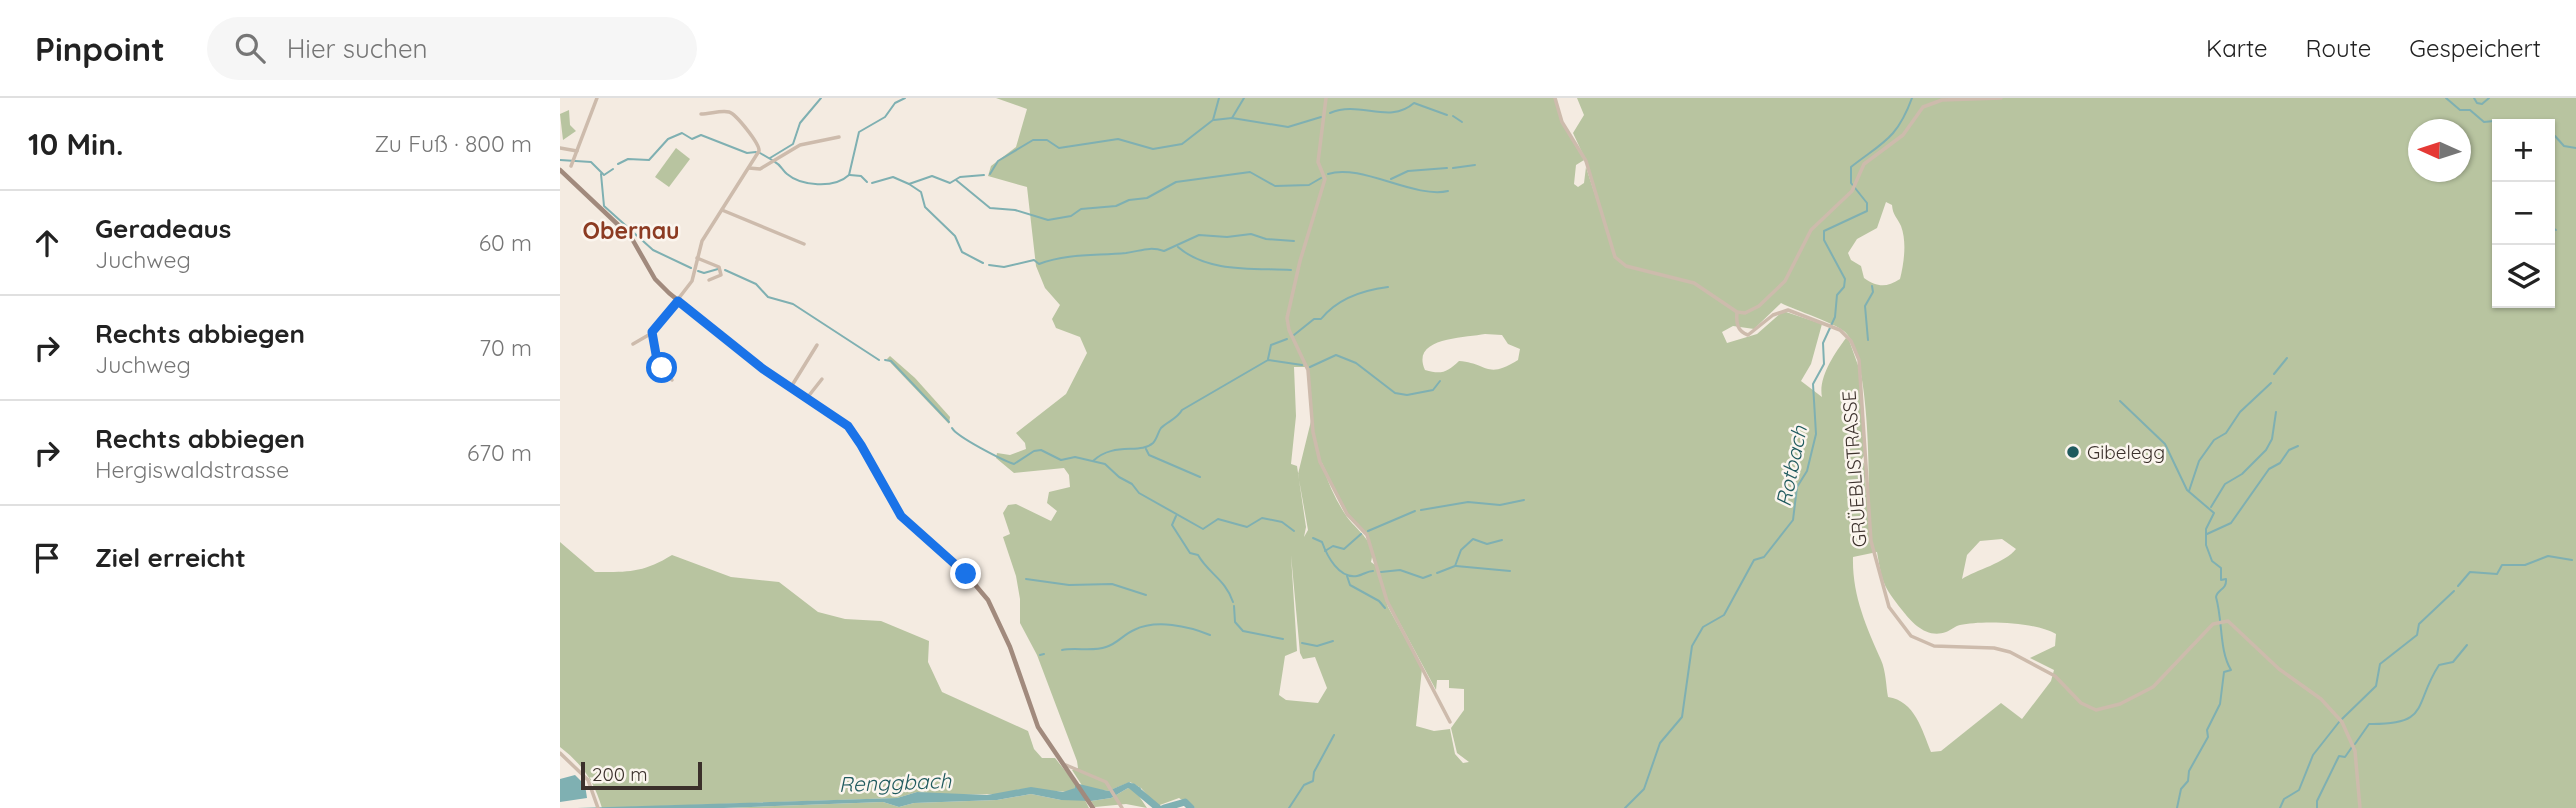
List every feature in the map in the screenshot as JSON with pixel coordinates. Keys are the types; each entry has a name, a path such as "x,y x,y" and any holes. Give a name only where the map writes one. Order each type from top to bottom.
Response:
{"street":[{"path":"573,162 597,98"},
{"path":"1326,98 1318,162 1325,179 1300,261 1287,318 1289,330 1308,370 1313,432 1320,462 1347,514 1367,535 1387,601 1450,722"},
{"path":"1555,98 1562,122 1586,161 1615,257 1626,266 1694,283 1737,312 1745,313 1759,306 1785,281 1811,230 1852,191 1864,164 1903,135 1928,103 2001,98"},
{"path":"633,344 652,332 692,281 702,241 759,151 758,142 731,113 701,114"},
{"path":"747,169 760,169 800,145 839,137"},
{"path":"560,148 577,151"},
{"path":"560,170 631,237 657,282 678,301 763,369 848,426 901,516 966,574 988,600 1010,647 1038,727 1092,807"},
{"path":"722,209 804,244"},
{"path":"697,258 718,265 721,275 709,280"},
{"name":"GRÜEBLISTRASSE","path":"1737,312 1736,324 1742,333 1748,335 1773,315 1788,310 1835,328 1850,341 1859,360 1871,541 1889,607 1911,636 1934,646 1994,648 2010,652 2055,676 2081,703 2096,710 2120,704 2153,687 2210,627 2218,621 2233,624 2284,673 2321,699 2346,727 2356,751 2360,808"},
{"path":"652,332 657,360 672,380"},
{"path":"791,387 817,345"},
{"path":"807,398 822,379"},
{"path":"560,752 588,780 598,806"},
{"path":"1066,765 1110,786 1122,808"}],"green space":[{"path":"996,98 1554,98 1562,123 1584,160 1576,165 1574,184 1578,187 1584,183 1586,167 1597,201 1586,161 1573,133 1584,115 1577,98 2576,98 2576,808 1195,808 1179,798 1157,806 1141,788 1130,782 1108,791 1083,787 1072,770 1078,768 1077,761 1037,655 1020,623 1016,576 1003,537 1010,534 1003,513 1008,505 1016,504 1051,521 1057,511 1047,503 1049,492 1070,487 1069,475 1064,468 1014,473 996,458 997,453 1010,455 1026,449 1025,443 1016,433 1066,394 1087,353 1080,337 1056,328 1052,319 1060,305 1045,288 1036,266 1027,187 988,176 991,166 1016,147 1027,109","holes":["1886,202 1892,205 1904,239 1900,279 1882,285 1864,278 1861,266 1851,260 1848,253 1857,239 1877,228","1781,303 1845,332 1853,344 1858,362 1863,384 1869,495 1866,494 1865,465 1861,460 1866,453 1860,371 1849,340 1846,338 1828,366 1822,382 1822,397 1801,381 1811,364 1822,324 1783,311 1757,334 1727,343 1722,332 1733,326 1754,329","1485,334 1502,335 1508,344 1520,349 1518,360 1493,370 1459,361 1444,372 1425,370 1422,359 1425,351 1432,345","1294,367 1306,367 1309,371 1314,434 1311,421 1298,474 1297,466 1291,464 1296,416","1321,462 1346,512 1367,535 1388,601 1436,690 1437,680 1449,680 1449,688 1464,689 1464,710 1451,728 1457,753 1469,762 1463,763 1455,754 1450,729 1434,731 1416,726 1422,669 1388,607 1375,565 1371,562 1369,543 1340,506","1299,480 1308,530 1304,537 1306,527","2002,539 2016,549 2005,558 1962,579 1967,555 1980,541","1877,552 1882,577 1891,595 1910,620 1926,632 1939,634 1960,625 1995,622 2036,627 2056,634 2055,646 2030,658 2054,670 2051,681 2022,719 2001,703 1941,751 1931,752 1921,726 1911,710 1905,704 1888,697 1883,664 1865,622 1853,571 1853,557","1291,555 1300,653 1303,659 1315,657 1327,688 1318,703 1286,700 1279,695 1285,656 1297,651"]},
{"path":"569,110 570,125 576,131 563,140 560,114"},
{"path":"676,148 690,159 669,187 655,177"},
{"path":"890,356 915,378 950,417 949,424 887,359"},
{"path":"560,542 595,572 635,570 672,555 731,577 779,582 818,612 845,619 881,621 929,641 928,662 942,692 1028,731 1034,749 1042,758 1055,758 1075,783 1075,788 1069,792 1021,789 1001,794 952,795 917,792 897,798 602,808 586,774 560,747"},
{"path":"1128,788 1135,790 1147,808 1126,804 1095,807 1091,801 1111,798"},
{"path":"1031,794 1061,800 1084,798 1089,808 724,808 883,802 899,807 914,803 997,800"}],"water":[{"path":"575,775 585,785 587,798 560,802 560,779"},
{"path":"1129,782 1141,788 1138,793 1128,788 1111,798 1091,801 1061,800 1031,794 997,800 914,803 899,807 883,802 724,808 577,808 897,798 917,792 987,795 1031,787 1063,792 1075,788 1075,783 1108,791"}],"waterway":[{"path":"770,158 793,144 800,123 821,98"},
{"path":"849,175 859,132 885,117 895,103 905,98"},
{"path":"990,174 998,161 1033,140 1047,140 1059,148 1118,139 1153,149 1182,144 1213,120 1219,98"},
{"path":"1232,118 1244,98"},
{"name":"Rotbach","path":"1625,808 1644,789 1660,743 1682,717 1692,646 1703,627 1724,615 1754,560 1764,557 1793,520 1797,487 1807,471 1816,434 1813,384 1824,364 1823,343 1835,317 1837,295 1844,287 1845,279 1824,240 1824,231 1867,211 1867,203 1851,183 1851,167 1895,131 1912,98"},
{"path":"2446,98 2460,110 2470,110 2484,122 2492,121"},
{"path":"2474,98 2477,103 2482,104 2489,98"},
{"path":"1330,113 1352,109 1395,112 1414,103 1447,115"},
{"path":"1453,116 1462,122"},
{"path":"1214,120 1232,118 1288,127 1321,117"},
{"path":"618,164 628,159 649,160 668,139 682,133 692,139 701,135 747,153 756,152"},
{"path":"2555,136 2564,146 2576,148"},
{"path":"760,153 772,160"},
{"path":"560,160 591,162 604,175 613,169"},
{"path":"775,162 793,178 809,183 826,184 849,175"},
{"path":"1453,168 1475,165"},
{"path":"1391,179 1408,171 1447,168"},
{"path":"956,180 990,208 1015,210 1048,220 1071,216 1081,209 1116,206 1129,200 1147,198 1176,182 1250,172 1275,186 1309,185 1321,178"},
{"path":"1328,174 1356,173 1420,190 1448,191"},
{"path":"601,174 604,206 653,250 691,268"},
{"path":"850,175 861,176 867,182"},
{"path":"872,183 893,177 909,184 932,176 950,183 960,177 984,175"},
{"path":"909,184 921,192 925,207 955,236 962,252 983,263"},
{"path":"989,265 1004,267 1034,260 1039,264 1072,256 1149,249 1164,251 1199,235 1227,237 1251,234 1266,239 1294,241"},
{"path":"1178,247 1190,255 1217,265 1291,270"},
{"path":"698,271 704,273 718,269"},
{"path":"725,270 756,284 768,297 793,304 879,360"},
{"path":"1868,340 1865,306 1873,292 1872,286"},
{"path":"1294,335 1314,319 1321,319 1343,301 1360,293 1388,287"},
{"path":"1268,359 1271,345 1287,339"},
{"path":"1310,367 1336,355 1356,363 1395,393 1407,395 1433,390 1440,381"},
{"path":"2274,374 2287,358"},
{"path":"885,360 891,361 949,422"},
{"path":"1093,461 1109,451 1148,446 1161,428 1182,410 1268,360 1302,365"},
{"path":"2189,491 2199,461 2214,440 2226,433 2240,412 2271,383"},
{"path":"2120,401 2165,444 2187,490 2214,513 2206,529 2206,545 2212,561 2221,568 2221,580 2226,579 2216,597 2223,645 2231,670 2224,672 2220,704 2207,730 2208,737 2189,771 2188,781 2181,789 2177,808"},
{"path":"2211,507 2225,484 2242,474 2266,450 2272,439 2276,412"},
{"path":"952,428 971,442 1014,464 1034,451 1041,450 1061,460 1075,457 1105,464 1119,477 1132,484 1139,493 1203,529 1218,519 1247,527 1262,518 1282,522 1294,531"},
{"path":"2207,534 2231,523 2269,469 2280,463 2289,450 2298,446"},
{"path":"1146,449 1149,455 1200,477"},
{"path":"1421,510 1468,502 1500,505 1524,500"},
{"path":"1368,531 1415,511"},
{"path":"1176,516 1172,525 1190,553 1198,555 1226,588 1233,602"},
{"path":"1325,551 1333,546 1344,549 1361,534"},
{"path":"1313,538 1322,542 1331,560 1345,574 1357,576 1373,571"},
{"path":"1437,573 1455,566 1461,550 1473,539 1487,544 1502,540"},
{"path":"2458,586 2470,572 2497,574 2502,565 2525,565 2548,556 2572,560"},
{"path":"1456,566 1510,571"},
{"path":"1381,572 1400,570 1423,578 1431,575"},
{"path":"1347,576 1350,585 1379,601 1385,608"},
{"path":"1026,579 1069,585 1112,584 1146,595"},
{"path":"2342,719 2376,686 2380,664 2417,635 2419,624 2454,591"},
{"path":"1234,606 1235,622 1243,631 1283,639"},
{"path":"1062,650 1106,647 1134,630 1152,625 1182,627 1210,635"},
{"path":"1302,643 1317,646 1333,641"},
{"path":"2355,744 2369,724 2402,721 2412,716 2422,702 2439,665 2453,662 2467,645"},
{"path":"1040,655 1044,654"},
{"path":"2280,808 2284,799 2299,790 2313,755 2339,722"},
{"path":"1289,808 1304,785 1313,781 1314,772 1334,735"},
{"path":"2317,808 2317,801 2339,756 2345,757 2352,747"},
{"name":"Renggbach","path":"1133,787 1158,808"},
{"name":"Renggbach","path":"1164,808 1185,802 1191,808"}],"place":[{"name":"Gibelegg","path":"2073,452"}],"district":[{"name":"Obernau","path":"631,230"}],"route":[{"path":"662,368 658,364 652,332 678,301 763,369 848,426 901,516 966,574"}]}
